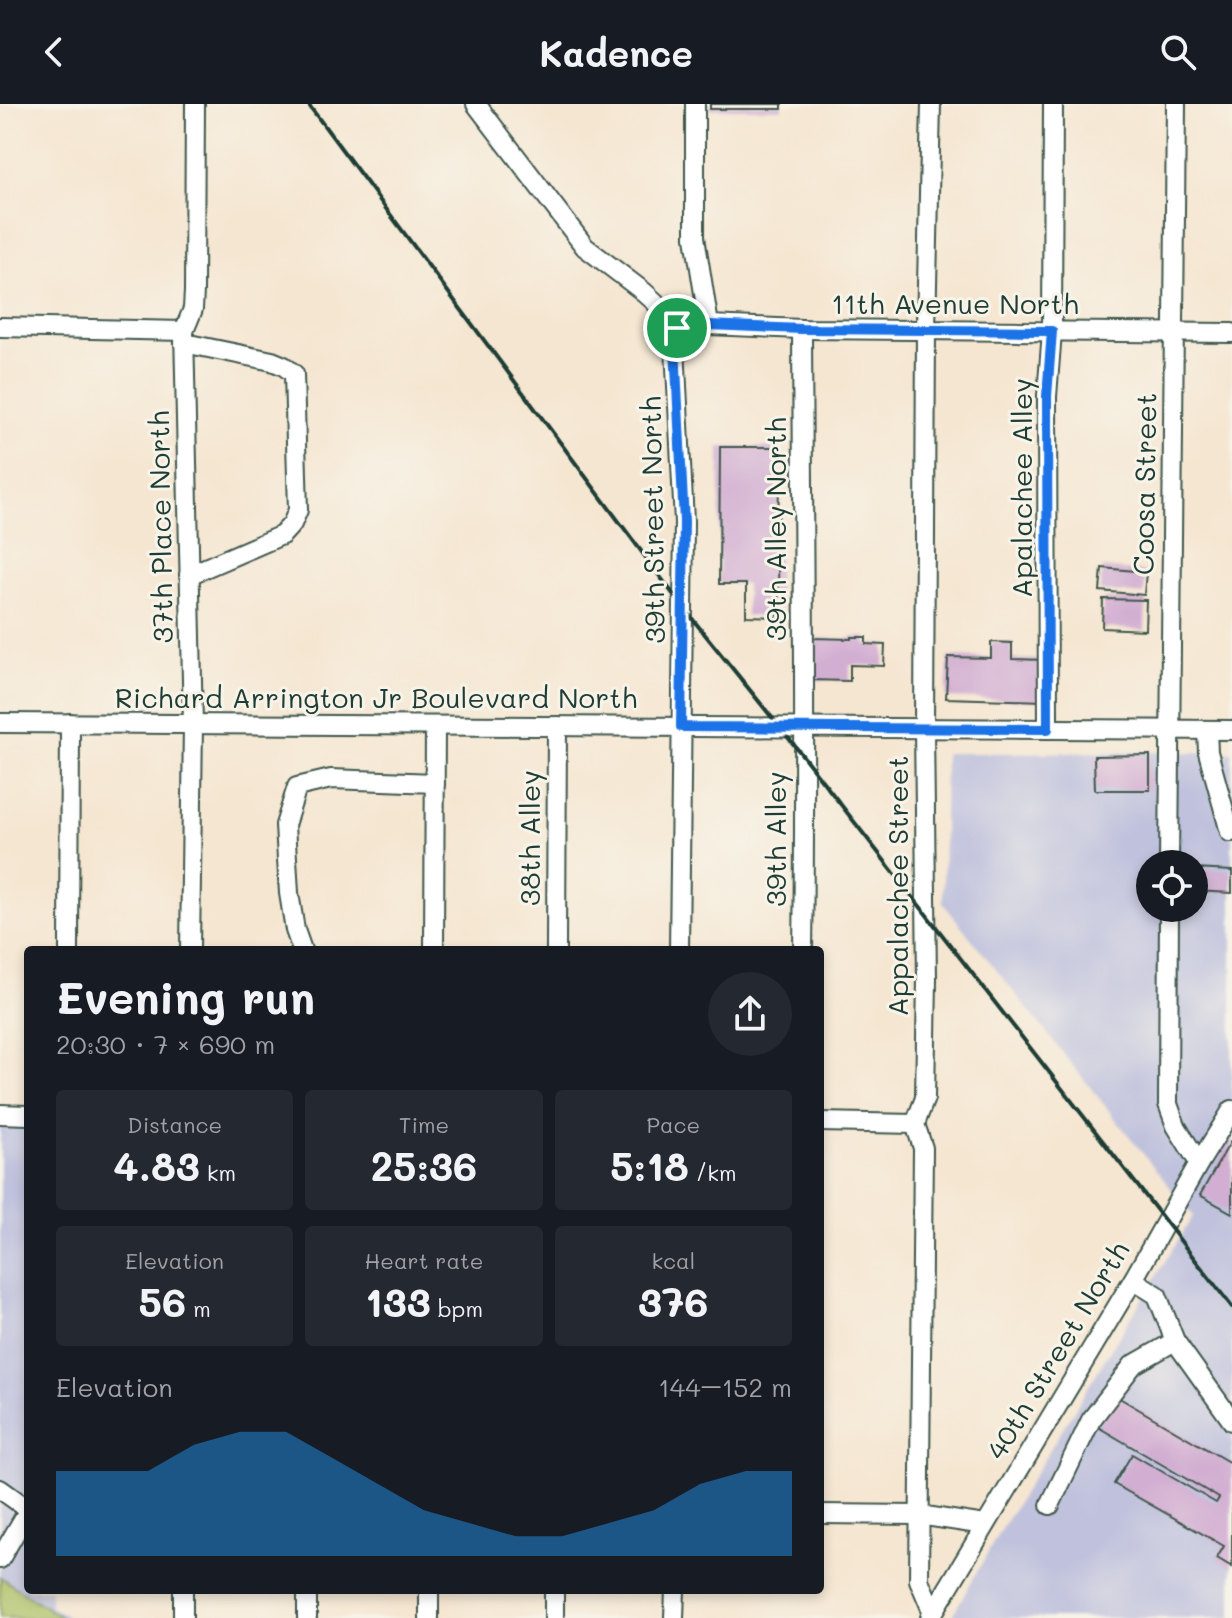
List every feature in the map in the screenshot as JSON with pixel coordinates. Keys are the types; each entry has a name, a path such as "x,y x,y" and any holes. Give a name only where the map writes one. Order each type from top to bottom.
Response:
{"street":[{"name":"37th Place North","path":"190,946 193,724 184,337 193,309 194,291 195,104"},
{"path":"476,104 585,247 644,292 667,313 677,328"},
{"path":"695,104 695,237 709,325"},
{"name":"Appalachee Street","path":"931,104 926,330 925,1098 915,1124 923,1148 919,1580 932,1615"},
{"name":"Apalachee Alley","path":"1048,729 1047,396 1052,331 1053,104"},
{"name":"Coosa Street","path":"1169,850 1176,104"},
{"name":"11th Avenue North","path":"677,328 709,325 802,329 1232,333"},
{"path":"0,327 184,337 272,361 294,374 298,510 292,524 282,535 189,575"},
{"name":"39th Street North","path":"677,328 675,347 684,522 679,946"},
{"name":"39th Alley North","path":"802,329 803,728"},
{"name":"Richard Arrington Jr Boulevard North","path":"0,723 1232,730"},
{"path":"69,946 70,723"},
{"path":"434,946 435,726"},
{"name":"38th Alley","path":"556,946 557,726"},
{"name":"39th Alley","path":"803,728 803,946"},
{"path":"1207,730 1208,752 1232,832"},
{"path":"301,946 289,893 285,825 297,787 331,779 435,783"},
{"path":"1169,922 1168,1104 1176,1126 1199,1163"},
{"name":"40th Street North","path":"932,1615 1232,1110"},
{"path":"0,1114 24,1115"},
{"path":"824,1122 915,1124"},
{"path":"1133,1280 1157,1295 1175,1341 1232,1421"},
{"path":"1050,1505 1091,1420 1133,1365 1175,1341"},
{"path":"0,1489 24,1507"},
{"path":"824,1514 919,1515 985,1525"},
{"path":"0,1559 24,1517"},
{"path":"183,1594 183,1618"},
{"path":"307,1594 307,1618"},
{"path":"429,1594 429,1618"},
{"path":"554,1594 554,1618"},
{"path":"674,1618 675,1594"}],"shaded area":[{"path":"1232,752 1232,1618 951,1618 1001,1529 1193,1216 943,903 945,753"},
{"path":"0,1124 24,1124 24,1594 50,1594 50,1606 69,1618 0,1618"}],"green space":[{"path":"0,1577 62,1618 0,1618"}],"building":[{"path":"710,104 782,104 782,109 710,109"},
{"path":"720,447 779,447 778,617 746,616 746,584 719,584"},
{"path":"1102,568 1146,572 1144,595 1100,591"},
{"path":"1103,599 1146,600 1145,630 1102,628"},
{"path":"866,637 866,644 885,645 884,666 850,665 850,681 810,680 811,638"},
{"path":"991,642 1012,643 1012,659 1045,660 1044,701 946,698 948,657 991,658"},
{"path":"1150,755 1150,790 1095,790 1094,756"},
{"path":"1208,870 1232,871 1232,893 1208,892"},
{"path":"1232,1139 1232,1213 1200,1195"},
{"path":"1116,1396 1232,1464 1232,1567 1217,1558 1224,1546 1114,1484 1132,1454 1216,1503 1219,1498 1098,1427"}],"railway":[{"path":"308,104 682,606 803,756 1232,1307"}],"route":[{"path":"709,325 1052,331 1047,396 1048,729 681,727 684,522 675,347 677,328 709,325"}]}
